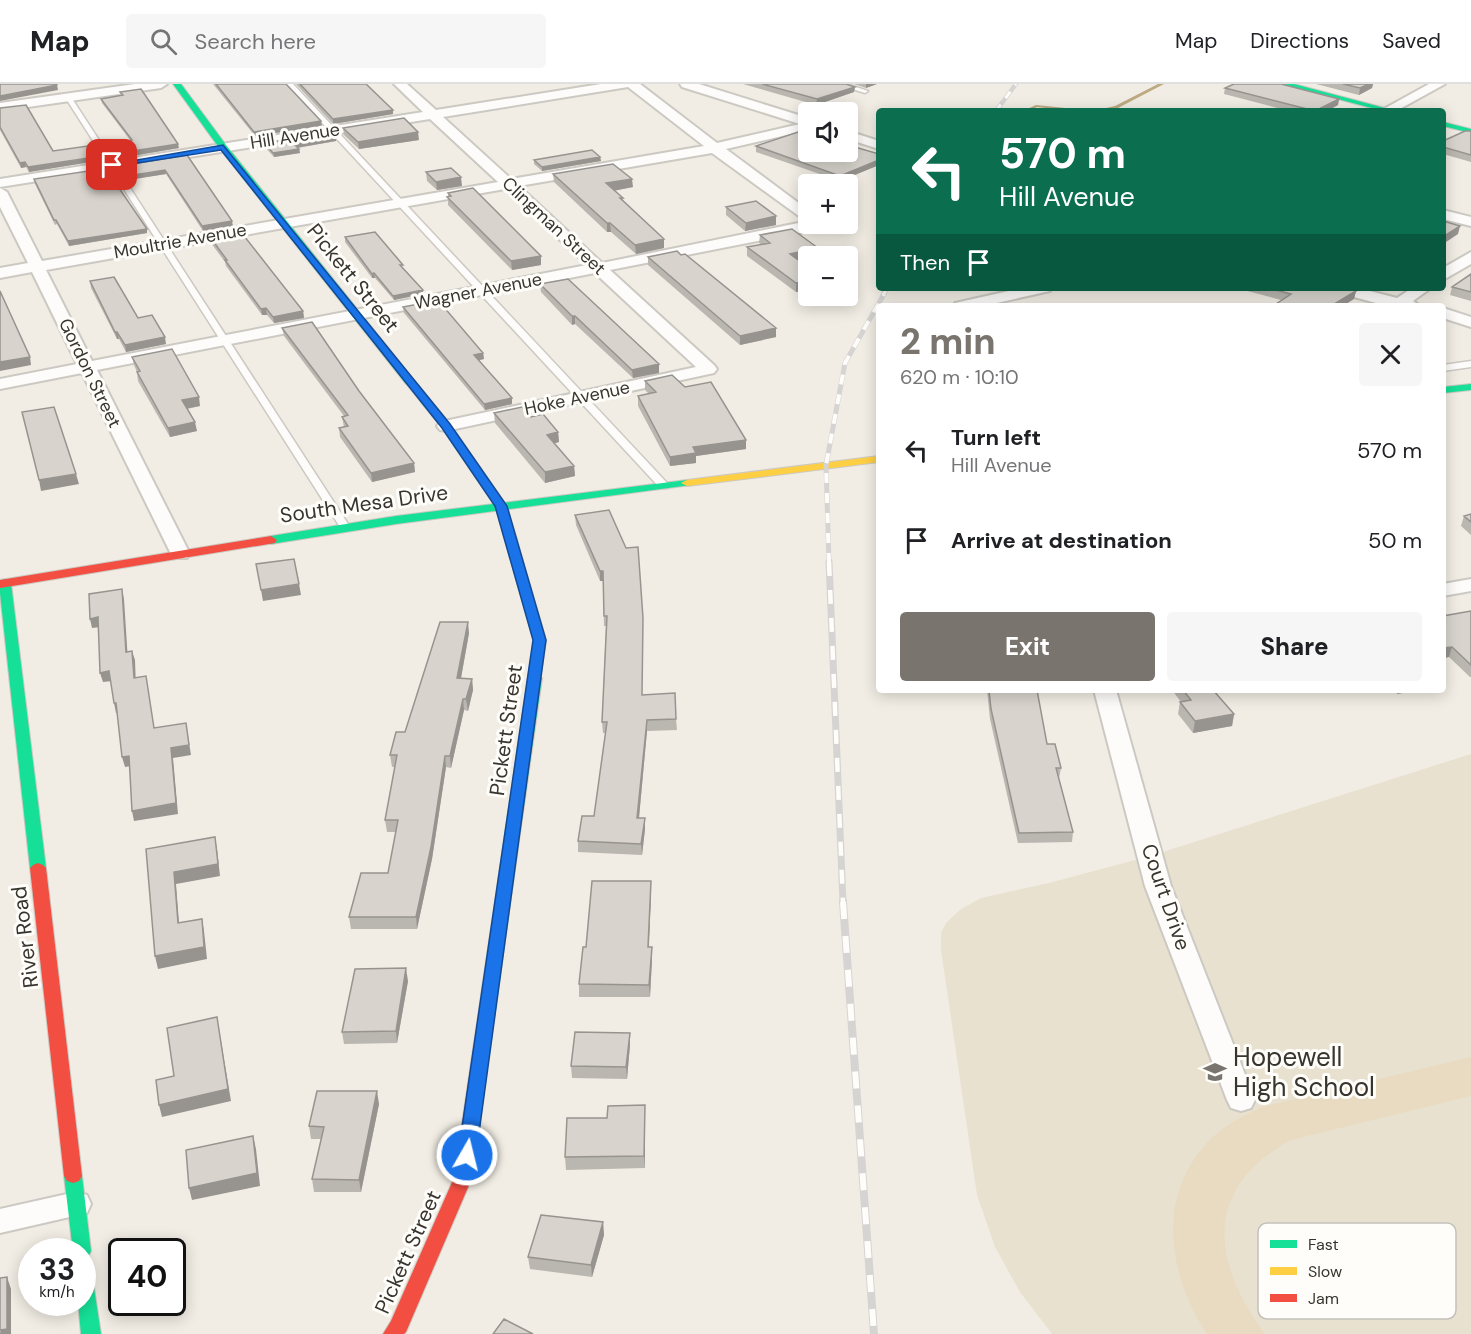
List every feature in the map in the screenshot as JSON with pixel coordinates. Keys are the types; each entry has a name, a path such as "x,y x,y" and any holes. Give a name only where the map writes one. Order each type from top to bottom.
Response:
{"street":[{"path":"0,107 161,84"},
{"name":"Pickett Street","path":"177,84 283,224 446,426 501,506 540,640 463,1178 399,1326 393,1334"},
{"name":"Clingman Street","path":"400,84 708,369"},
{"name":"Hill Avenue","path":"0,183 625,84"},
{"path":"632,84 798,211"},
{"path":"686,84 798,121"},
{"path":"1285,84 1382,108"},
{"path":"1394,108 1439,84"},
{"path":"1446,125 1471,131"},
{"name":"Moultrie Avenue","path":"0,273 715,148 798,127"},
{"path":"858,138 876,144"},
{"name":"Gordon Street","path":"0,192 180,554"},
{"path":"1446,215 1471,222"},
{"name":"Wagner Avenue","path":"0,384 598,268 798,225"},
{"path":"1446,273 1471,256"},
{"path":"975,303 1030,291"},
{"path":"1349,291 1394,303"},
{"path":"1404,303 1419,291"},
{"path":"1446,314 1471,322"},
{"name":"Hoke Avenue","path":"446,426 708,369"},
{"path":"1446,390 1471,387"},
{"name":"South Mesa Drive","path":"3,584 345,527 876,459"},
{"name":"River Road","path":"3,584 80,1238"},
{"path":"1446,589 1471,585"},
{"name":"Court Drive","path":"1106,693 1158,886 1241,1100"},
{"path":"0,1221 76,1204"},
{"path":"89,1316 91,1334"}],"lane":[{"path":"289,84 664,486"},
{"path":"839,84 866,91"},
{"path":"68,97 345,527"},
{"path":"1446,368 1471,364"}],"shaded area":[{"name":"Hopewell High School","path":"1471,754 1471,1334 1052,1334 1020,1292 995,1247 977,1195 941,950 941,933 946,923 961,909 981,898 1049,883 1150,856"},
{"path":"1471,1057 1471,1096 1291,1140 1262,1159 1242,1180 1230,1203 1225,1228 1226,1253 1234,1280 1247,1307 1265,1334 1207,1334 1193,1310 1183,1285 1176,1258 1173,1232 1175,1206 1183,1180 1196,1157 1215,1135 1231,1123 1262,1107"}],"building":[{"path":"0,84 57,84 57,85 0,96"},
{"path":"216,84 286,84 321,121 254,132"},
{"path":"300,84 366,84 393,110 333,119"},
{"path":"762,84 846,84 855,87 817,99"},
{"path":"1234,84 1281,84 1339,99 1321,108 1303,108 1225,88"},
{"path":"1343,84 1369,84 1360,88"},
{"path":"141,89 178,144 113,154 106,144 132,140 101,99 123,95 120,92"},
{"path":"26,105 53,151 95,145 102,156 28,167 25,162 20,163 0,127 0,108"},
{"path":"404,118 418,132 358,142 343,128"},
{"path":"1465,131 1471,131 1471,155 1446,148 1446,140"},
{"path":"798,132 798,161 756,146"},
{"path":"331,133 336,137 294,144 299,149 273,153 264,143"},
{"path":"858,148 876,153 876,161 845,174 834,174 801,162 858,162"},
{"path":"592,150 600,157 542,167 534,160"},
{"path":"187,155 232,221 202,226 165,170 127,176 120,166"},
{"path":"613,164 632,179 606,183 664,239 635,245 553,174"},
{"path":"109,168 116,178 112,178 147,229 68,241 54,220 34,179"},
{"path":"451,168 461,177 436,182 426,172"},
{"path":"473,188 541,256 511,261 447,197 451,196 448,193"},
{"path":"756,201 776,216 746,223 726,207"},
{"path":"1446,222 1460,226 1446,235"},
{"path":"792,229 815,246 798,246 798,252 790,254 798,260 798,283 747,247 770,243 760,235"},
{"path":"241,232 303,311 273,317 266,308 261,309 210,237"},
{"path":"375,232 423,290 393,296 374,273 372,274 345,237"},
{"path":"677,251 681,255 685,254 776,328 740,336 648,257"},
{"path":"1471,274 1471,292 1452,287"},
{"path":"114,277 138,318 152,315 165,337 125,345 115,332 90,281"},
{"path":"568,279 659,364 632,370 540,284"},
{"path":"0,291 30,357 0,362"},
{"path":"1280,291 1356,291 1336,303 1278,303 1291,294"},
{"path":"434,301 439,307 443,306 483,353 474,355 512,398 484,404 403,307"},
{"path":"312,322 359,391 414,463 371,473 339,428 348,426 342,417 348,415 282,328"},
{"path":"172,349 199,397 182,400 195,422 168,428 137,372 140,371 132,357"},
{"path":"672,375 685,387 711,382 746,440 693,447 696,453 670,457 638,396 656,392 645,381"},
{"path":"54,407 76,474 39,480 22,412"},
{"path":"522,407 531,417 543,414 558,432 547,435 574,466 545,472 494,413"},
{"path":"609,510 626,548 638,547 643,618 642,695 675,693 676,719 647,720 637,818 645,818 641,844 578,841 582,816 594,816 607,722 602,722 607,616 604,616 603,571 600,571 575,515"},
{"path":"1471,514 1471,522 1464,516"},
{"path":"294,559 299,584 261,590 256,564"},
{"path":"122,589 126,652 132,651 134,678 146,676 154,728 186,723 189,745 171,748 176,803 132,811 129,756 122,757 116,703 114,703 109,671 100,673 98,617 90,619 89,594"},
{"path":"1471,611 1471,665 1452,647 1446,648 1446,615"},
{"path":"440,622 468,622 457,678 472,679 466,699 463,699 450,756 445,756 431,847 416,917 349,917 361,873 388,873 398,820 385,820 397,755 390,755 396,732 405,732"},
{"path":"989,693 1038,693 1047,744 1055,744 1061,768 1056,768 1073,832 1019,833"},
{"path":"1185,693 1216,693 1234,714 1195,721 1180,702 1191,700"},
{"path":"215,837 218,864 174,872 178,923 202,919 204,947 155,956 146,849"},
{"path":"592,881 651,881 648,947 652,947 649,985 579,984 583,947 586,947"},
{"path":"406,968 396,1031 342,1032 355,969"},
{"path":"217,1017 228,1089 159,1105 156,1080 174,1076 167,1028"},
{"path":"575,1032 630,1033 626,1067 571,1066"},
{"path":"317,1091 377,1091 359,1180 312,1179 324,1127 309,1126"},
{"path":"645,1105 644,1156 565,1157 567,1118 607,1118 608,1106"},
{"path":"253,1136 257,1173 189,1188 186,1150"},
{"path":"541,1215 603,1222 591,1265 528,1257"},
{"path":"7,1277 7,1329 0,1330 0,1278"},
{"path":"504,1319 533,1334 493,1334"}],"waterway":[{"path":"1111,108 1162,84"},
{"path":"1032,108 1036,106 1056,108"}],"railway":[{"path":"998,108 1016,84"},
{"path":"879,303 884,294"},
{"path":"829,563 826,465 845,363 876,308"},
{"path":"829,562 843,903"},
{"path":"843,902 874,1334"}],"traffic: fast":[{"path":"177,84 223,147 410,382"},
{"path":"1285,84 1380,108"},
{"path":"1446,125 1471,131"},
{"path":"1446,390 1471,387"},
{"path":"271,540 396,520 687,483"},
{"path":"5,583 38,868"},
{"path":"489,996 535,678"},
{"path":"73,1176 80,1238"},
{"path":"89,1316 91,1334"}],"traffic: slow":[{"path":"410,382 446,426 501,506 540,640 535,678"},
{"path":"687,483 876,459"}],"traffic: jam":[{"path":"0,584 271,540"},
{"path":"38,868 73,1176"},
{"path":"393,1334 399,1326 463,1178 489,996"}],"place":[{"name":"Hopewell High School","path":"1215,1072"}],"route":[{"path":"112,165 223,147 446,426 501,506 540,640 467,1155"}]}
